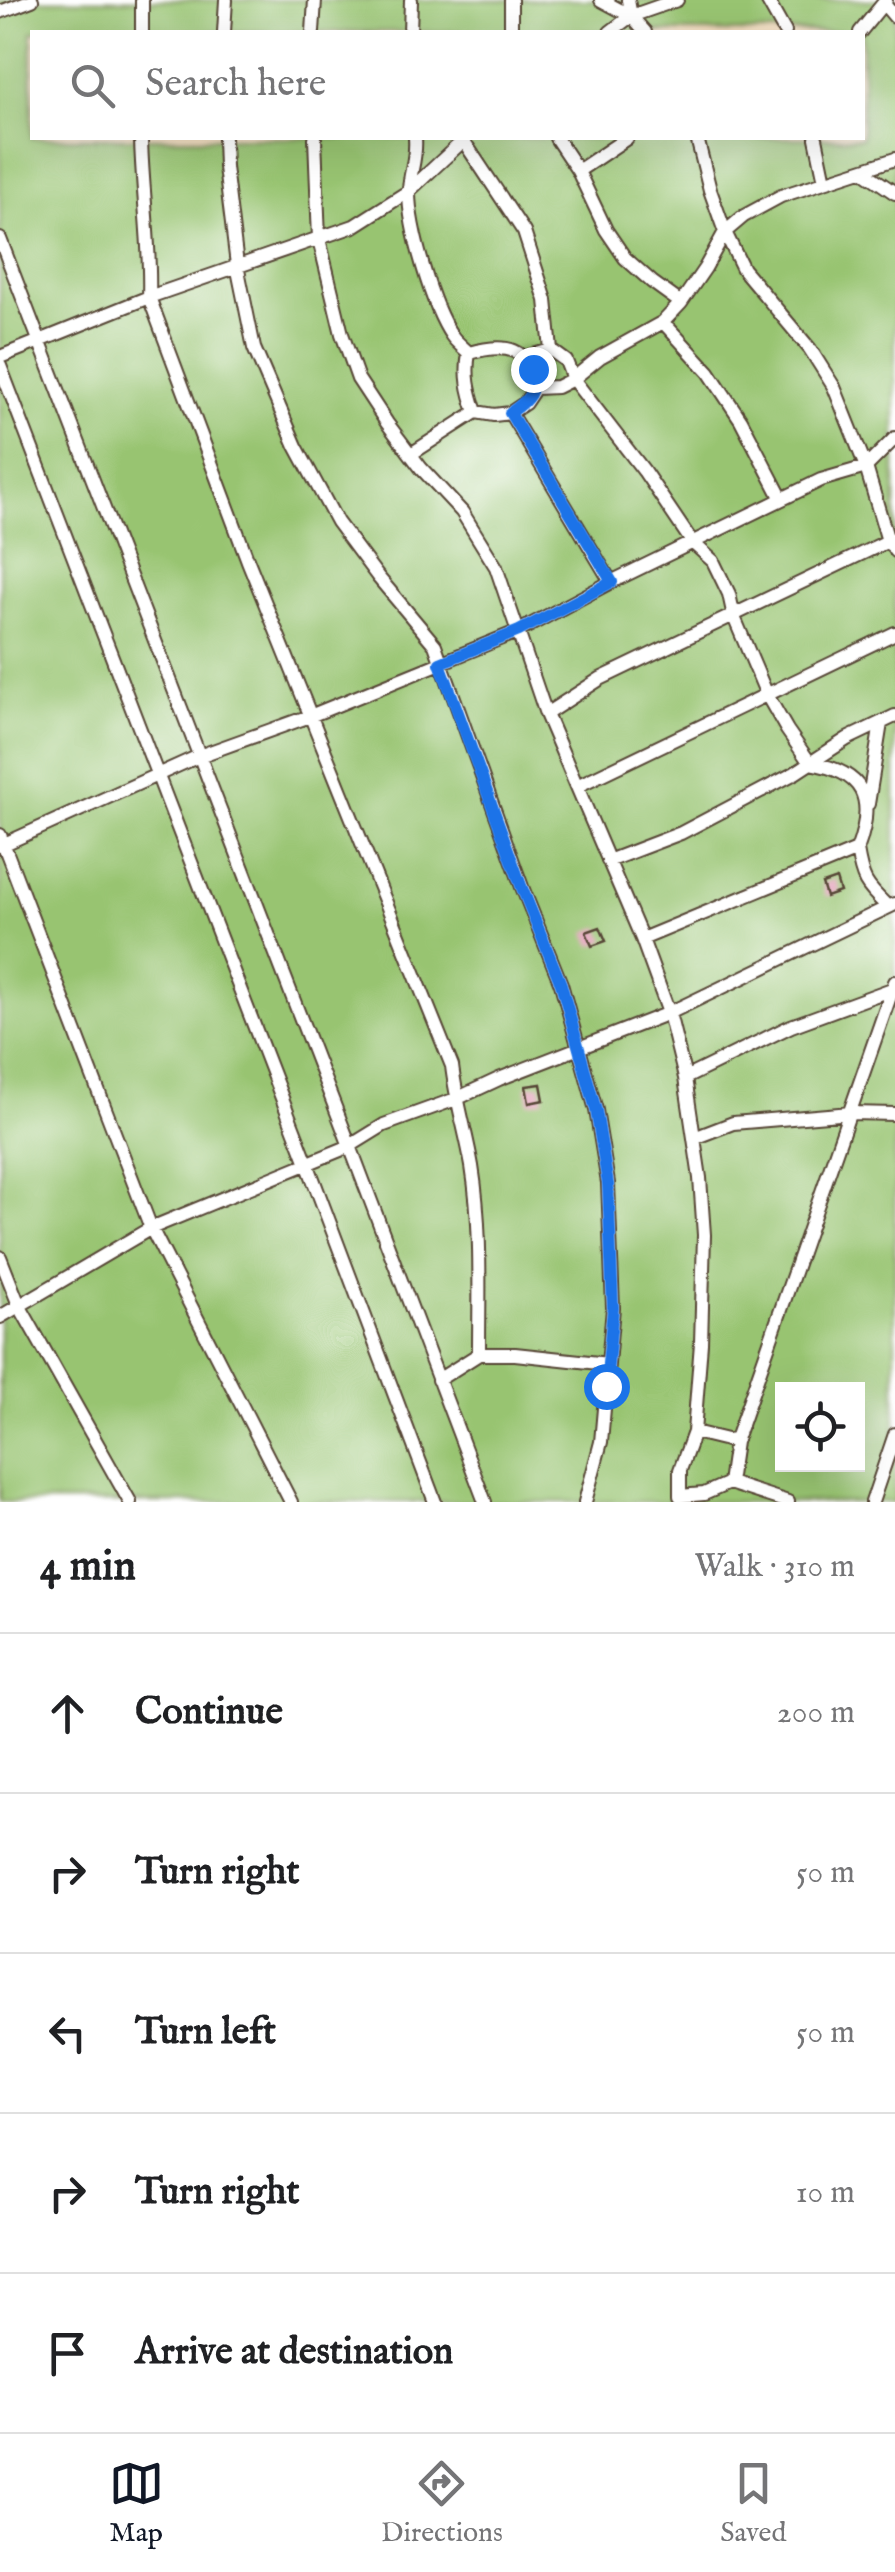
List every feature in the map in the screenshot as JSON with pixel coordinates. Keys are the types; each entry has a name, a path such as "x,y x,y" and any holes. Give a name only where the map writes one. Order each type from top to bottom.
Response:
{"lane":[{"path":"0,12 32,0"},
{"path":"142,0 142,30"},
{"path":"224,30 226,0"},
{"path":"313,30 315,0"},
{"path":"410,30 411,0"},
{"path":"511,0 511,30"},
{"path":"601,0 631,16 642,30"},
{"path":"628,0 631,16"},
{"path":"613,30 631,16 677,0"},
{"path":"767,0 784,30"},
{"path":"862,30 885,2 895,17"},
{"path":"141,140 149,297 310,716 452,1066 472,1165 479,1234 479,1354"},
{"path":"224,140 237,266 254,348 296,446 337,522 436,645 522,888 561,984 596,1110 608,1184 613,1308 601,1442 584,1502"},
{"path":"314,140 319,239 342,334 358,379 386,423 462,512 496,567 546,714 669,1013 685,1078 704,1235 694,1432 680,1470 679,1499 729,1483 788,1502"},
{"path":"415,140 409,191 417,241 433,295 452,337 469,353"},
{"path":"0,357 149,297 354,226 409,191 463,140"},
{"path":"465,140 524,232 546,300 551,350 566,362 573,379 644,471 692,542 712,562 729,594 734,617 767,696 810,763 831,766 859,784 868,804"},
{"path":"557,140 625,258 681,303"},
{"path":"578,172 623,140"},
{"path":"546,714 600,679 891,546 834,388 810,349 743,269 724,232 698,140"},
{"path":"816,140 825,181"},
{"path":"535,388 557,388 600,357 663,322 705,268 724,232 744,216 780,196 895,159"},
{"path":"862,171 895,193"},
{"path":"0,239 485,1502"},
{"path":"663,322 709,372 741,420 782,499"},
{"path":"469,353 502,348 526,357 551,350"},
{"path":"469,353 468,388 476,412"},
{"path":"411,454 476,412 510,413 525,403 535,388 533,369 526,357"},
{"path":"0,366 436,1502"},
{"path":"510,413 612,582"},
{"path":"291,1502 150,1228 1,842 200,756 519,631 821,480 866,468 894,444"},
{"path":"578,786 895,633"},
{"path":"608,861 681,833 895,716"},
{"path":"0,1317 150,1228 350,1146 384,1125 669,1013 891,905 871,891 861,876 857,850 863,835 881,722"},
{"path":"642,940 857,850"},
{"path":"685,1078 791,1026 894,986"},
{"path":"729,1483 735,1442 894,986"},
{"path":"694,1138 733,1123 851,1112 895,1114"},
{"path":"0,1257 20,1305 130,1502"},
{"path":"438,1380 479,1354 608,1364"},
{"path":"694,1432 735,1442"},
{"path":"872,1502 895,1434"}],"green space":[{"path":"0,0 895,0 895,1502 0,1502"}],"building":[{"path":"836,879 840,892 826,897 822,884"},
{"path":"600,927 606,941 592,946 586,932"},
{"path":"541,1084 544,1100 529,1103 526,1086"}],"route":[{"path":"533,369 535,388 525,403 510,413 612,582 519,631 440,663 561,984 596,1110 608,1184 613,1308 606,1386"}]}
